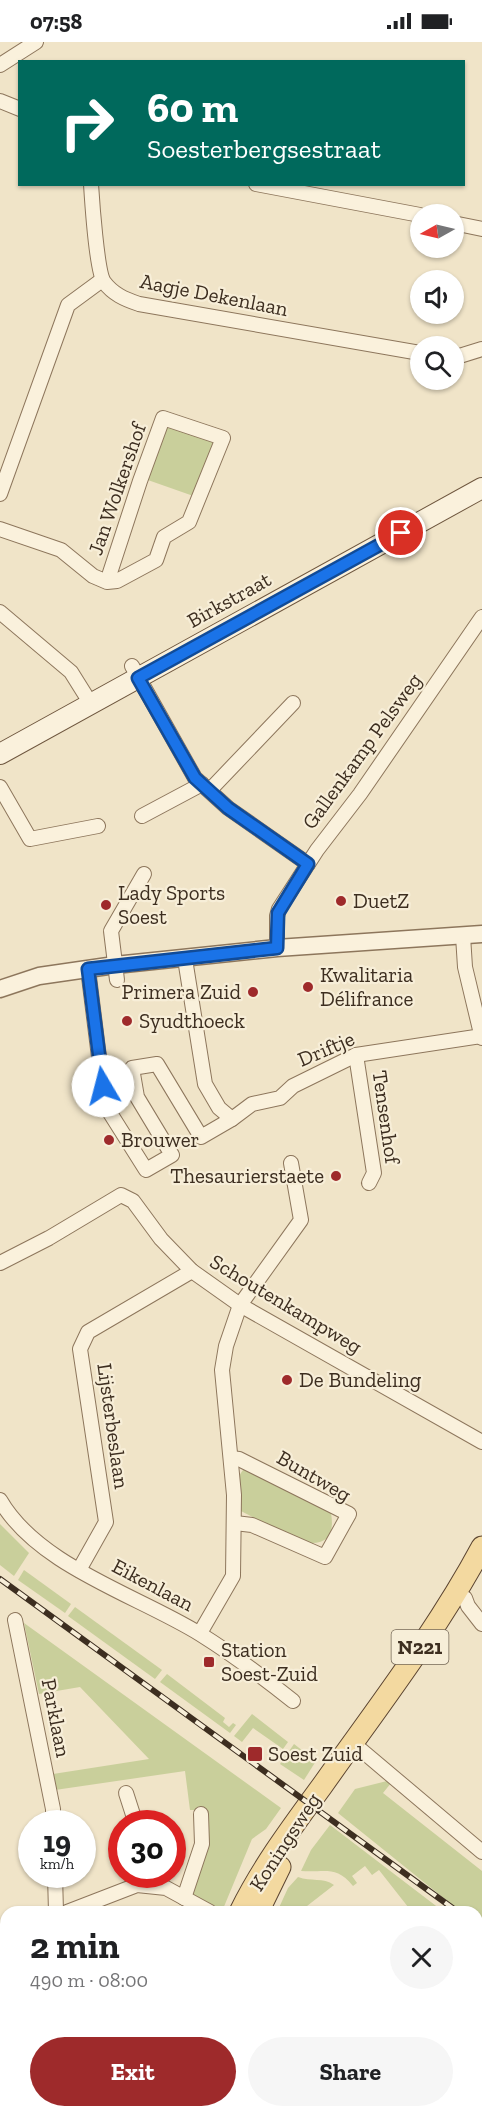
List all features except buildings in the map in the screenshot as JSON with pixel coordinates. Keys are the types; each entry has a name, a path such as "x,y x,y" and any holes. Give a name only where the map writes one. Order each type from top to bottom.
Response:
{"main road":[{"name":"Birkstraat","path":"0,754 91,704 135,672 482,488"},
{"name":"N221","path":"356,1746 462,1585 482,1547"},
{"name":"N221","path":"356,1746 465,1598 482,1570"},
{"name":"Koningsweg","path":"243,1906 283,1838 356,1746"},
{"name":"Koningsweg","path":"261,1906 281,1864 356,1746"}],"street":[{"path":"0,65 36,42"},
{"path":"0,101 18,108"},
{"path":"0,494 68,305 102,280 92,210 92,186"},
{"path":"267,186 410,213"},
{"path":"464,226 482,230"},
{"name":"Aagje Dekenlaan","path":"102,280 120,298 138,304 410,351"},
{"path":"464,355 482,349"},
{"name":"Jan Wolkershof","path":"0,529 61,550 93,576 107,582 117,581 156,560 164,537 189,522 223,438 163,417 107,582"},
{"path":"0,612 71,672 91,704"},
{"name":"Gallenkamp Pelsweg","path":"277,948 278,913 308,864 360,794 482,617"},
{"path":"135,672 195,778 228,808 308,864"},
{"path":"142,816 206,787 293,703"},
{"path":"0,787 30,839 98,826"},
{"path":"116,972 111,931 144,874"},
{"path":"0,989 39,976 88,969 116,972 185,959 277,948 482,934"},
{"path":"462,936 465,967 482,1037"},
{"path":"185,959 205,1084 219,1108 232,1119"},
{"name":"Driftje","path":"88,969 105,1105 146,1170 172,1155 137,1097 132,1068 157,1064 201,1137 252,1104 280,1098 293,1086 356,1055 482,1037"},
{"name":"Tensenhof","path":"356,1055 374,1173 369,1184"},
{"path":"200,1634 233,1576 235,1523 222,1370 226,1346 240,1305 301,1220 291,1163"},
{"name":"Schoutenkampweg","path":"0,1263 49,1238 121,1195 133,1201 160,1239 192,1271 240,1305 482,1442"},
{"name":"Lijsterbeslaan","path":"79,1570 106,1522 80,1349 88,1332 192,1271"},
{"name":"Buntweg","path":"231,1458 238,1459 349,1515 325,1557 252,1525 235,1523"},
{"name":"Eikenlaan","path":"0,1500 15,1521 38,1544 79,1570 200,1634 265,1678 293,1701"},
{"path":"465,1598 468,1606 482,1624"},
{"name":"Parklaan","path":"15,1620 53,1810"},
{"path":"356,1746 482,1852"},
{"path":"126,1793 131,1810"},
{"path":"183,1898 202,1844 201,1814"},
{"path":"55,1888 56,1906"},
{"path":"80,1906 119,1888"},
{"path":"166,1888 198,1906"}],"green space":[{"path":"165,423 218,441 199,498 145,479"},
{"path":"244,1469 251,1470 331,1513 332,1528 327,1538 317,1543 302,1542 239,1510 237,1483"},
{"path":"0,1524 29,1553 14,1576 0,1565"},
{"path":"24,1570 71,1604 65,1613 18,1580"},
{"path":"75,1607 162,1670 155,1679 68,1616"},
{"path":"24,1623 281,1808 266,1829 252,1839 224,1906 209,1906 192,1897 209,1843 208,1810 190,1810 185,1771 55,1790 53,1774 149,1759 80,1687 39,1694"},
{"path":"167,1674 225,1718 223,1722 229,1727 233,1723 236,1725 230,1733 160,1682"},
{"path":"252,1714 288,1742 283,1749 253,1728 242,1742 234,1736"},
{"path":"294,1744 316,1761 304,1780 280,1764"},
{"path":"387,1781 391,1783 383,1793 482,1871 482,1906 454,1906 338,1813 355,1789"},
{"path":"330,1825 436,1906 407,1906 379,1870 372,1875 365,1866 352,1876 357,1883 353,1886 341,1875 330,1871 301,1871 311,1850"},
{"path":"298,1877 326,1881 334,1885 307,1906 280,1906 288,1888"}],"railway":[{"path":"0,1579 450,1906"}],"place":[{"name":"DuetZ","path":"341,901"},
{"name":"Lady Sports Soest","path":"106,905"},
{"name":"Kwalitaria Délifrance","path":"308,987"},
{"name":"Primera Zuid","path":"253,992"},
{"name":"Syudthoeck","path":"127,1021"},
{"name":"Brouwer","path":"109,1140"},
{"name":"Thesaurierstaete","path":"336,1176"},
{"name":"De Bundeling","path":"287,1380"},
{"name":"Station Soest-Zuid","path":"209,1662"},
{"name":"Soest Zuid","path":"255,1754"}],"route":[{"path":"103,1086 88,969 277,948 278,913 308,864 228,808 195,778 138,678 401,533"}]}
